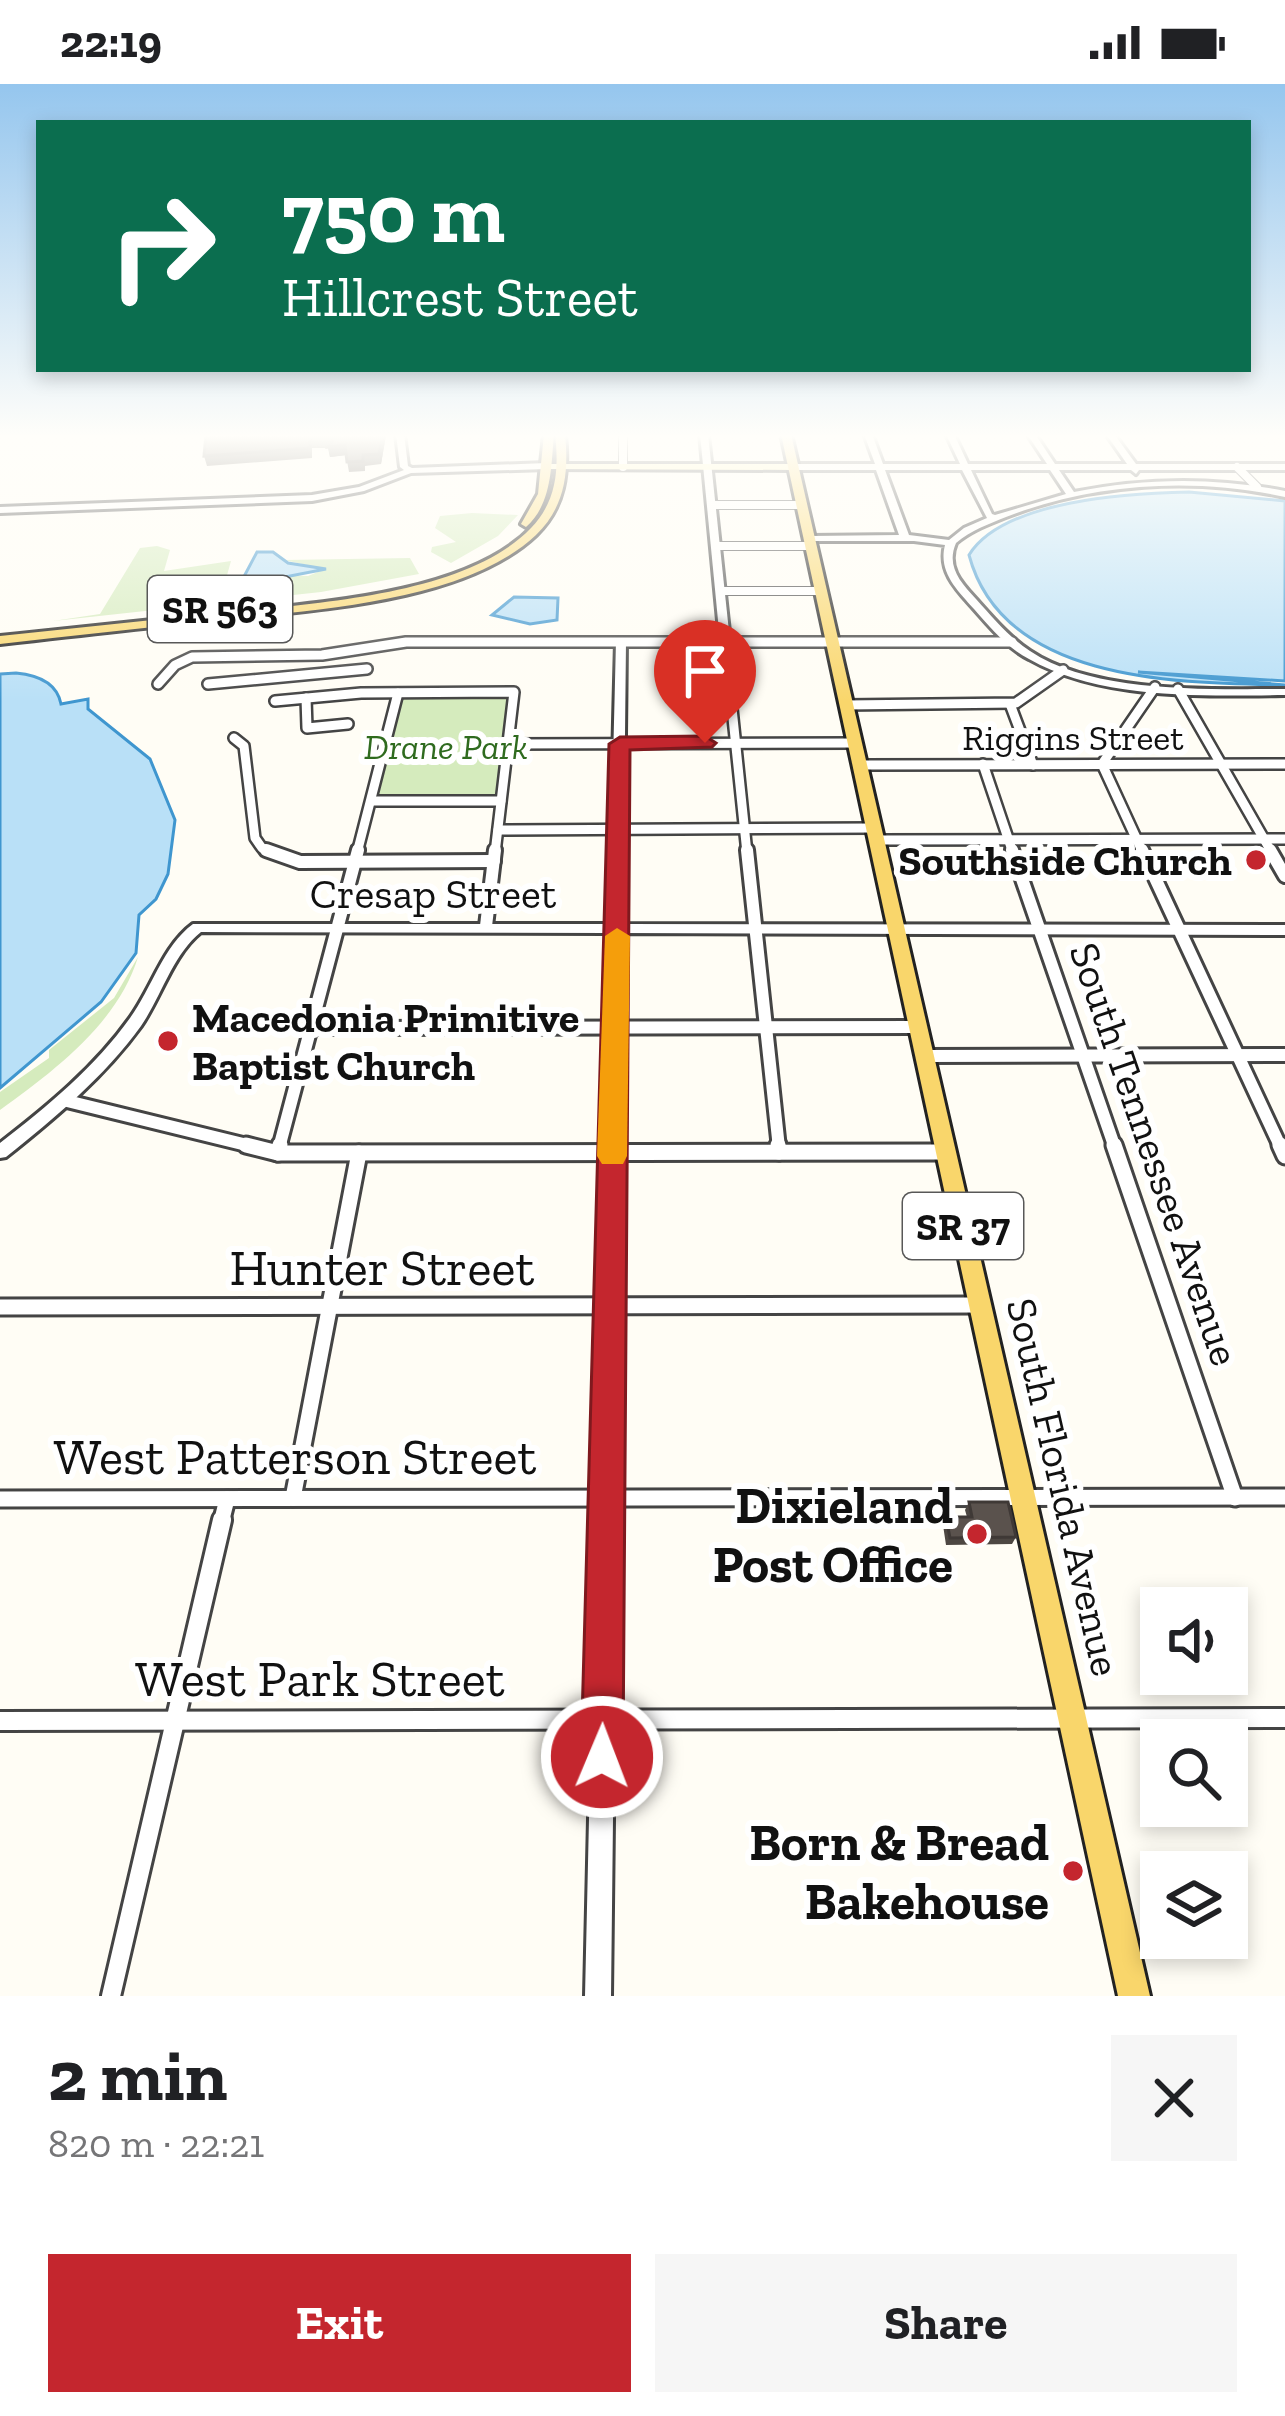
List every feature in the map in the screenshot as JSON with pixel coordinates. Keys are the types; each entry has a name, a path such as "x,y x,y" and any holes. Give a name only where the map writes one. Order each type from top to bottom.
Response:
{"main road":[{"path":"453,572 503,544 523,523"},
{"name":"SR 563","path":"0,636 324,605 402,591 453,572 532,532 539,523"},
{"name":"South Florida Avenue","path":"806,523 1134,1996"},
{"name":"SR 563","path":"0,636 342,596 453,572"}],"street":[{"path":"714,523 778,1152"},
{"path":"904,523 910,538"},
{"path":"716,546 910,538 953,544 987,523"},
{"path":"910,538 953,544"},
{"path":"953,544 952,577 1012,642 1063,670 1155,687 1285,692"},
{"path":"720,591 821,591"},
{"path":"598,1996 621,641"},
{"path":"158,684 189,658 364,652 406,642 1012,642"},
{"path":"364,652 379,687 392,693"},
{"path":"248,677 249,655"},
{"path":"291,674 291,663 299,655"},
{"path":"846,704 1016,704 1063,670"},
{"path":"208,684 291,674 374,674"},
{"path":"1155,687 1102,764 1285,1156"},
{"path":"1178,689 1285,876"},
{"path":"275,701 514,692 486,926"},
{"path":"278,1153 387,759 384,741 392,693"},
{"path":"306,698 307,728 348,724"},
{"path":"1010,704 1034,765"},
{"path":"234,738 244,746 258,844 294,861 494,861"},
{"path":"508,744 855,743"},
{"name":"South Tennessee Avenue","path":"983,764 1235,1498"},
{"name":"Riggins Street","path":"860,765 1285,764"},
{"path":"372,801 501,801"},
{"path":"498,830 807,828 1008,840 1285,839"},
{"name":"Cresap Street","path":"63,1100 140,1015 188,932 202,926 1285,930"},
{"path":"311,1028 918,1028"},
{"path":"925,1056 1285,1055"},
{"path":"0,1152 63,1100 278,1153 946,1152"},
{"path":"293,1498 359,1153"},
{"name":"Hunter Street","path":"0,1307 980,1305"},
{"name":"West Patterson Street","path":"0,1499 1285,1497"},
{"path":"111,1996 227,1499"},
{"name":"West Park Street","path":"0,1721 1285,1718"}],"green space":[{"path":"437,523 510,523 498,536 451,563 431,552 432,547 456,542 435,528"},
{"path":"140,548 170,550 164,571 231,561 224,586 279,575 308,576 325,569 284,560 410,558 419,574 321,592 53,621 100,614"},
{"name":"Drane Park","path":"508,694 498,798 378,798 402,695"},
{"path":"138,957 116,1003 82,1044 0,1110 0,1092 49,1058 49,1050 114,998"}],"water":[{"path":"1007,523 1285,523 1285,681 1138,672 1285,685 1147,677 1056,652 1018,629 988,597 969,555"},
{"path":"257,552 273,552 288,563 326,569 239,586"},
{"path":"514,597 558,598 557,620 530,624 492,615"},
{"path":"0,674 45,681 61,704 88,699 88,709 150,759 175,820 168,874 156,899 139,915 136,953 101,1002 0,1088"}],"building":[{"name":"Dixieland Post Office","path":"969,1502 1008,1502 1016,1537 950,1538 946,1517 972,1517"}],"slow traffic":[{"path":"612,1156 617,936"}],"place":[{"name":"Southside Church","path":"1256,860"},
{"name":"Macedonia Primitive Baptist Church","path":"168,1041"},
{"name":"Dixieland Post Office","path":"977,1534"},
{"name":"Born & Bread Bakehouse","path":"1073,1871"}],"route":[{"path":"602,1757 620,744 705,743"}]}
